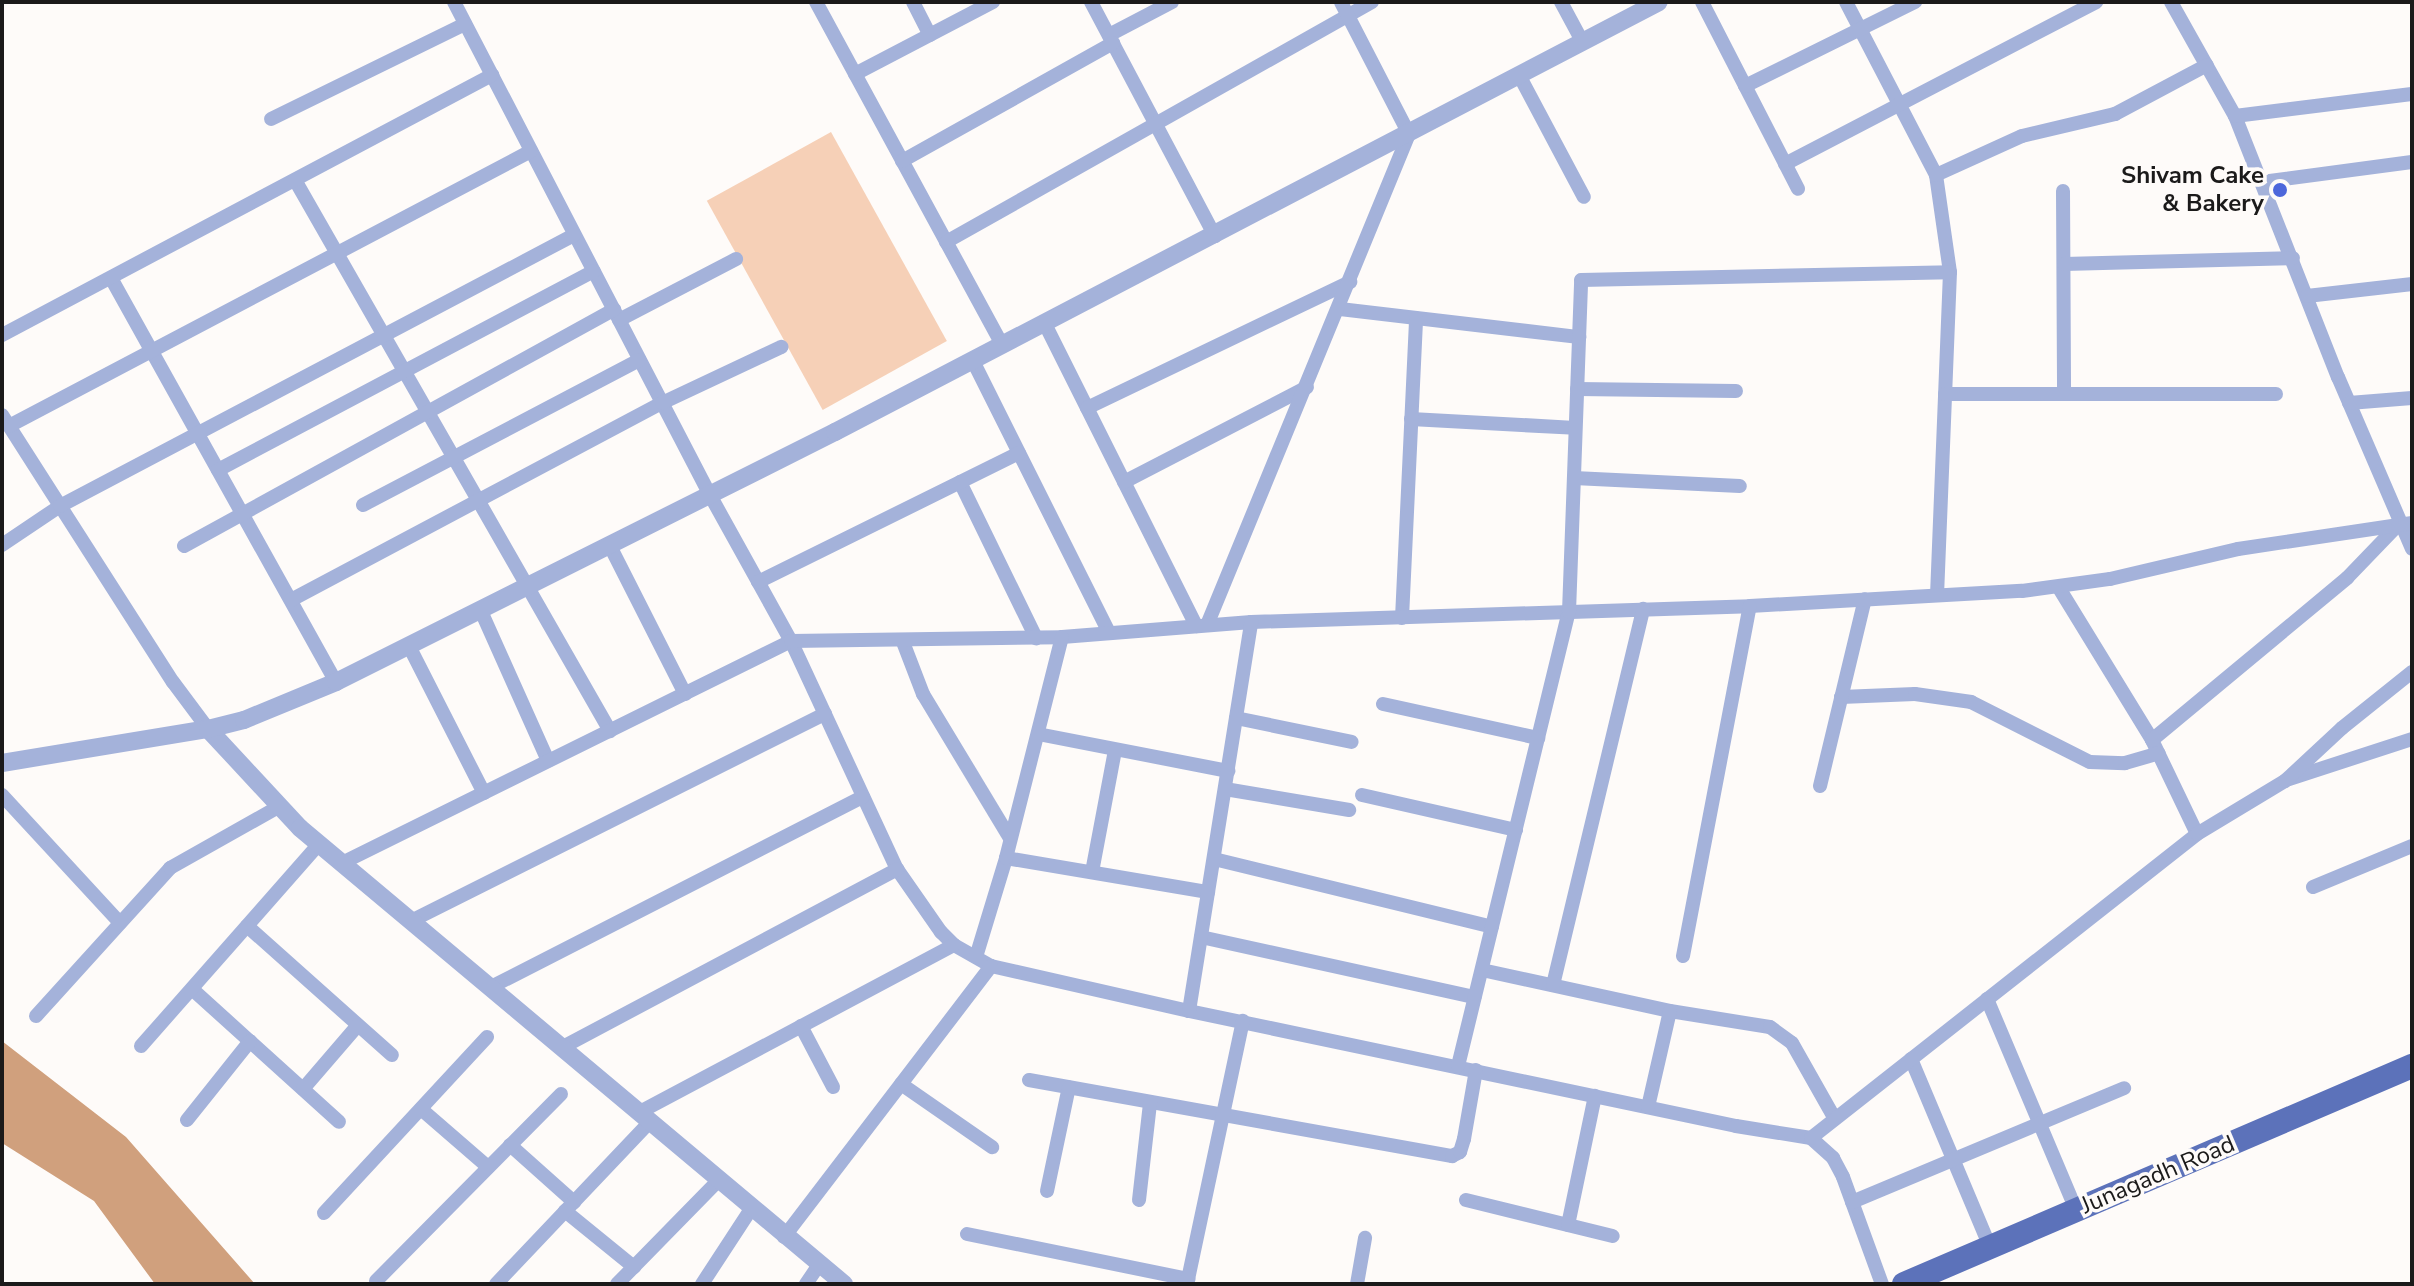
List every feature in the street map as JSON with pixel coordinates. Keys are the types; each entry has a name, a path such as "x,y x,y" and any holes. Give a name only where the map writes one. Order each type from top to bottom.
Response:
{"main road":[{"name":"Junagadh Road","path":"1904,1284 2412,1066"}],"street":[{"path":"454,2 710,495 791,641 897,869 941,932 954,945 991,966 1189,1011 1811,1138 1833,1158 1882,1284"},
{"path":"816,2 1002,345"},
{"path":"913,2 930,35"},
{"path":"855,74 993,2"},
{"path":"1091,2 1215,236"},
{"path":"902,161 1172,2"},
{"path":"946,242 1156,124 1344,9 1372,2"},
{"path":"1561,2 1582,41"},
{"path":"2,763 208,729 244,720 336,682 528,588 1045,324 1659,2"},
{"path":"1702,2 1798,189"},
{"path":"1846,2 1936,175 1950,272 1937,594"},
{"path":"1745,86 1915,2"},
{"path":"1785,164 2096,2"},
{"path":"2171,2 2235,116 2349,403 2406,523 2412,549"},
{"path":"1202,626 1340,309 1409,134 1344,9"},
{"path":"271,119 465,24"},
{"path":"1936,175 2022,136 2115,114 2207,65"},
{"path":"2,335 492,75"},
{"path":"1519,75 1584,197"},
{"path":"2235,116 2412,94"},
{"path":"531,151 151,350 4,420 173,682 208,729 280,806 319,844 818,1266 844,1284"},
{"path":"2262,182 2412,162"},
{"path":"295,180 610,731"},
{"path":"2063,191 2064,394"},
{"path":"2,545 60,506 574,235"},
{"path":"2064,264 2293,258"},
{"path":"184,546 428,412 616,315 736,259"},
{"path":"218,470 406,374 594,271"},
{"path":"1458,1066 1569,612 1581,280 1950,272"},
{"path":"111,278 336,682"},
{"path":"1087,408 1350,282"},
{"path":"2307,296 2412,284"},
{"path":"1340,309 1579,337"},
{"path":"1402,618 1416,318"},
{"path":"1045,324 1124,482 1202,626"},
{"path":"291,600 662,403 781,347"},
{"path":"363,505 639,360"},
{"path":"973,361 1109,632"},
{"path":"1124,482 1307,387"},
{"path":"1577,389 1736,391"},
{"path":"1945,394 2276,394"},
{"path":"2349,403 2412,398"},
{"path":"1411,419 1575,428"},
{"path":"758,582 1019,453"},
{"path":"1574,478 1740,486"},
{"path":"960,482 1036,638"},
{"path":"342,863 791,641 903,642 1062,637 1251,622 1750,606 2059,588 2215,553 2406,523"},
{"path":"1841,697 1915,694 1971,702 2090,762 2125,763 2156,746 2406,523"},
{"path":"610,546 685,694"},
{"path":"2059,588 2156,746 2197,834"},
{"path":"1820,786 1865,599"},
{"path":"1683,956 1750,606"},
{"path":"1553,985 1643,609"},
{"path":"481,611 548,761"},
{"path":"1189,1011 1251,622"},
{"path":"976,957 1006,858 1062,637"},
{"path":"903,642 923,694 1010,838"},
{"path":"409,646 484,793"},
{"path":"1811,1138 2197,834 2285,781 2342,728 2412,672"},
{"path":"1383,704 1538,738"},
{"path":"411,921 825,714"},
{"path":"1236,718 1352,742"},
{"path":"1038,734 1228,771"},
{"path":"2285,781 2412,739"},
{"path":"1092,872 1115,750"},
{"path":"1225,789 1349,810"},
{"path":"2,795 120,923"},
{"path":"1362,795 1516,830"},
{"path":"489,988 863,797"},
{"path":"36,1016 170,868 280,806"},
{"path":"141,1046 319,844"},
{"path":"2313,887 2412,846"},
{"path":"1006,858 1208,892"},
{"path":"1214,859 1492,927"},
{"path":"561,1048 897,869"},
{"path":"247,926 392,1055"},
{"path":"1201,937 1475,997"},
{"path":"496,1284 570,1206 644,1118 801,1026 954,945"},
{"path":"784,1237 991,966"},
{"path":"1482,970 1670,1011 1770,1027 1792,1043 1835,1119"},
{"path":"192,989 339,1122"},
{"path":"1987,999 2076,1210"},
{"path":"1648,1107 1670,1011"},
{"path":"967,1234 1188,1282 1243,1021"},
{"path":"303,1089 358,1025"},
{"path":"801,1026 833,1087"},
{"path":"324,1213 487,1037"},
{"path":"187,1120 250,1041"},
{"path":"1911,1059 1990,1247"},
{"path":"1029,1080 1452,1156 1460,1152 1464,1139 1476,1070"},
{"path":"901,1084 992,1147"},
{"path":"1047,1191 1069,1087"},
{"path":"1852,1202 2124,1088"},
{"path":"376,1281 561,1094"},
{"path":"1568,1225 1595,1096"},
{"path":"1139,1200 1150,1103"},
{"path":"421,1109 488,1167"},
{"path":"510,1145 634,1267"},
{"path":"617,1284 718,1181"},
{"path":"1466,1200 1613,1236"},
{"path":"702,1284 751,1209"},
{"path":"1357,1284 1365,1238"},
{"path":"806,1284 818,1266"}],"shaded area":[{"path":"831,132 947,341 823,410 707,201"},
{"path":"2,1041 126,1137 255,1284 155,1284 94,1201 2,1143"}],"place":[{"name":"Shivam Cake & Bakery","path":"2280,190"}]}
